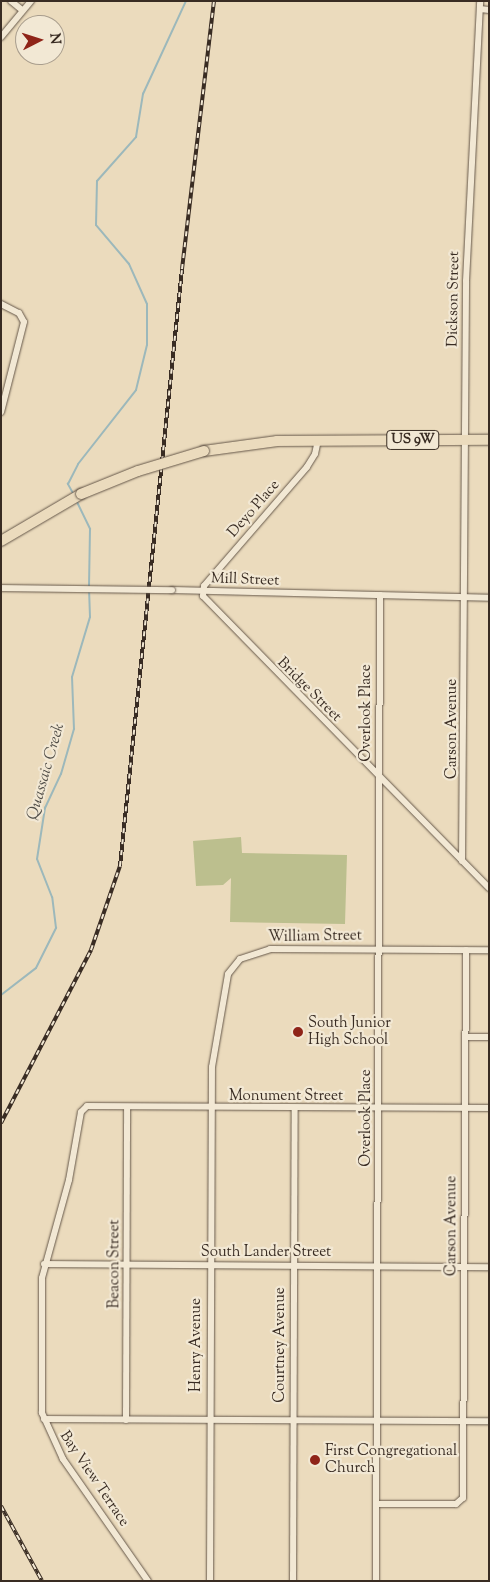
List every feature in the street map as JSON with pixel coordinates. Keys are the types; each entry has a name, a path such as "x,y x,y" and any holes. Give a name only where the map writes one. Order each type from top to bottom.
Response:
{"highway":[{"name":"US 9W","path":"3,540 81,494 138,470 204,451 258,443 318,440 489,440"}],"street":[{"path":"10,1 22,10"},
{"path":"1,37 31,1"},
{"name":"Dickson Street","path":"466,598 469,176 480,1"},
{"path":"480,9 489,10"},
{"path":"1,304 19,313 24,322 1,412"},
{"name":"Deyo Place","path":"202,591 306,467 318,440"},
{"name":"Mill Street","path":"1,588 172,590 489,598"},
{"name":"Bridge Street","path":"202,591 206,603 489,888"},
{"name":"Overlook Place","path":"376,1581 378,1504 380,595"},
{"name":"Carson Avenue","path":"462,860 466,598"},
{"name":"William Street","path":"212,1110 216,1032 223,986 235,964 254,952 270,949 489,950"},
{"name":"Carson Avenue","path":"378,1504 462,1502 466,950"},
{"path":"466,1037 489,1037"},
{"name":"Monument Street","path":"84,1107 212,1110 489,1108"},
{"name":"Bay View Terrace","path":"84,1107 77,1122 69,1180 44,1264 40,1396 44,1419 63,1459 148,1581"},
{"name":"Beacon Street","path":"126,1420 128,1107"},
{"name":"Courtney Avenue","path":"292,1581 296,1109"},
{"name":"Henry Avenue","path":"210,1581 212,1110"},
{"name":"South Lander Street","path":"44,1264 489,1267"},
{"path":"44,1419 489,1421"}],"green space":[{"path":"241,837 242,853 347,855 345,924 230,922 231,878 223,885 196,886 193,841"}],"waterway":[{"name":"Quassaic Creek","path":"74,495 68,484 78,464 136,390 147,345 147,304 129,264 96,225 97,181 136,137 143,94 186,1"},
{"name":"Quassaic Creek","path":"77,502 90,529 89,587"},
{"name":"Quassaic Creek","path":"1,995 36,968 56,928 52,897 37,859 45,808 61,774 74,729 72,677 90,617 89,592"}],"railway":[{"path":"1,1123 91,950 120,866 182,269 214,1"},
{"path":"1,1506 42,1581"}],"place":[{"name":"South Junior High School","path":"298,1032"},
{"name":"First Congregational Church","path":"315,1460"}]}
